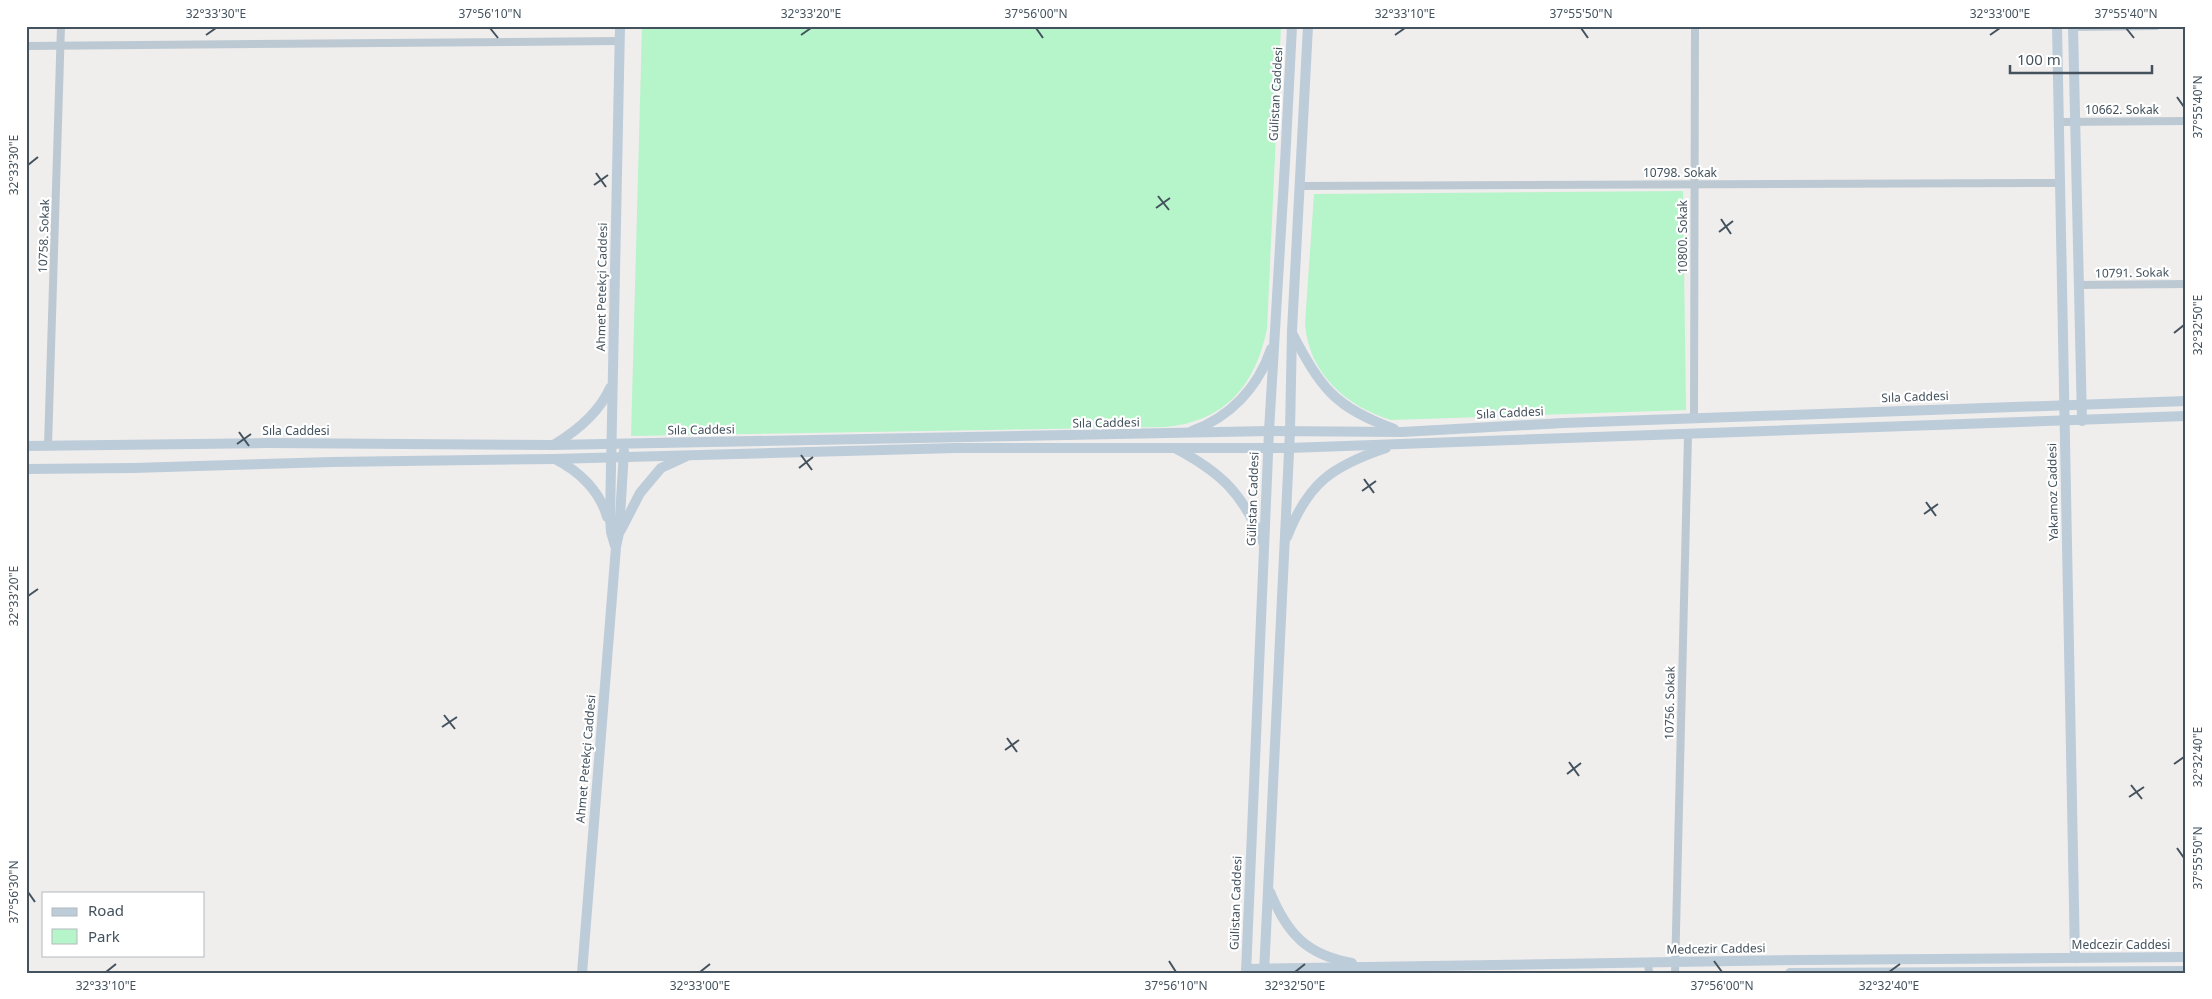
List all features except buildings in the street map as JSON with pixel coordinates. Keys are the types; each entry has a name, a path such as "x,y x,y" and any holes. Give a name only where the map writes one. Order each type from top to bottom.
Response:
{"street":[{"name":"10758. Sokak","path":"48,446 61,26"},
{"name":"Ahmet Petekçi Caddesi","path":"582,973 616,547 610,457 620,26"},
{"name":"Gülistan Caddesi","path":"1246,971 1268,431 1292,26"},
{"path":"1264,971 1290,432 1292,331 1308,26"},
{"name":"10800. Sokak","path":"1694,418 1695,26"},
{"name":"Yakamoz Caddesi","path":"2057,26 2075,958"},
{"path":"2082,421 2073,27 2156,26"},
{"path":"26,46 620,42"},
{"name":"10662. Sokak","path":"2058,122 2186,120"},
{"name":"10798. Sokak","path":"1300,186 2059,183"},
{"name":"10791. Sokak","path":"2078,285 2186,284"},
{"path":"1292,331 1311,368 1325,389 1359,414 1374,422 1402,432"},
{"path":"1183,434 1211,422 1235,406 1245,396 1260,375 1275,337"},
{"path":"553,445 569,435 589,418 606,398 612,382"},
{"name":"Sıla Caddesi","path":"26,446 268,443 553,445 1268,431 1402,432 1694,418 2186,401"},
{"name":"Sıla Caddesi","path":"26,469 554,459 956,448 1288,448 2064,422 2186,416"},
{"name":"10756. Sokak","path":"1675,973 1688,434"},
{"name":"Ahmet Petekçi Caddesi","path":"615,532 624,444"},
{"path":"1284,545 1296,514 1312,491 1331,472 1354,459 1398,444"},
{"path":"1174,447 1221,476 1239,497 1252,518 1264,545"},
{"path":"615,532 640,493 661,468 689,455"},
{"path":"554,459 570,467 596,492 615,532"},
{"path":"1268,888 1282,920 1298,939 1308,947 1322,955 1340,961 1373,968"},
{"path":"2148,957 2148,972"},
{"name":"Medcezir Caddesi","path":"1246,971 1373,968 1649,968 1675,962 2186,957"},
{"name":"Medcezir Caddesi","path":"1790,973 2186,971"}],"green space":[{"path":"642,26 1281,26 1267,329 1262,349 1254,368 1234,397 1221,408 1205,417 1166,427 631,436"},
{"path":"1683,191 1686,410 1391,420 1359,406 1345,397 1322,373 1314,358 1308,342 1305,324 1314,194"}]}
